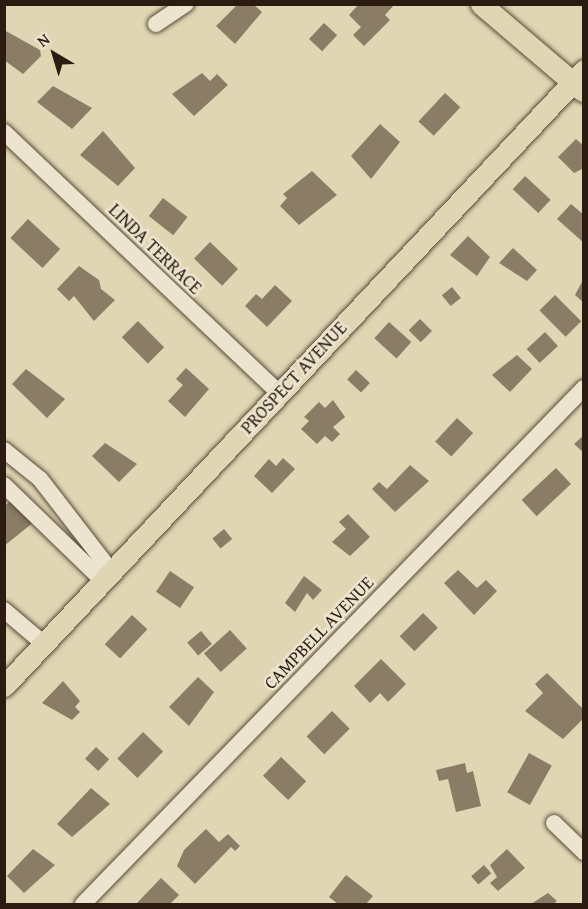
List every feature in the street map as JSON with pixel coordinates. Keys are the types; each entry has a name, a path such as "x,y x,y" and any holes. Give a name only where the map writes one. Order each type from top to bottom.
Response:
{"main road":[{"path":"481,4 580,81"},
{"name":"PROSPECT AVENUE","path":"4,686 279,393 580,81"}],"street":[{"path":"156,24 186,4"},
{"name":"LINDA TERRACE","path":"4,132 279,393"},
{"name":"CAMPBELL AVENUE","path":"83,904 584,388"},
{"path":"4,450 40,479 108,576"},
{"path":"4,485 108,576"},
{"path":"4,610 45,644"},
{"path":"554,823 584,852"}],"building":[{"path":"253,4 262,12 235,44 216,26 237,5"},
{"path":"359,4 395,4 385,15 390,20 364,46 353,35 361,27 349,15"},
{"path":"324,23 337,35 322,51 309,39"},
{"path":"4,30 40,50 41,56 23,74 4,60"},
{"path":"202,73 210,81 217,74 228,85 194,116 172,94"},
{"path":"53,86 92,108 72,129 37,102"},
{"path":"445,93 460,107 434,136 418,122"},
{"path":"380,124 400,142 371,179 351,156"},
{"path":"103,131 135,168 118,186 80,155"},
{"path":"576,139 584,146 584,168 574,173 558,157"},
{"path":"312,171 337,195 299,225 280,206 287,198 283,194"},
{"path":"525,176 551,200 538,213 513,189"},
{"path":"163,198 187,217 173,235 149,216"},
{"path":"571,204 584,215 584,243 557,219"},
{"path":"28,219 60,249 42,268 10,238"},
{"path":"468,236 490,257 477,276 450,255"},
{"path":"210,242 238,269 222,286 194,259"},
{"path":"513,248 537,270 527,281 499,263"},
{"path":"79,266 99,280 101,289 115,300 94,321 74,296 69,301 57,289"},
{"path":"584,278 584,303 575,295"},
{"path":"275,285 292,301 267,327 245,306 256,294 262,299"},
{"path":"452,287 461,298 451,306 442,295"},
{"path":"555,295 581,321 566,337 539,311"},
{"path":"420,319 432,331 421,342 409,330"},
{"path":"138,321 164,347 148,363 122,337"},
{"path":"389,322 411,342 397,358 374,338"},
{"path":"545,332 558,346 540,363 527,349"},
{"path":"517,355 532,369 510,392 492,375"},
{"path":"186,368 209,389 185,417 168,401 183,385 176,379"},
{"path":"26,369 65,399 47,418 12,384"},
{"path":"356,370 370,383 361,392 347,380"},
{"path":"333,400 345,417 333,427 340,434 332,442 325,436 317,444 301,429 309,421 304,417 319,402 325,408"},
{"path":"457,418 473,433 451,456 435,441"},
{"path":"584,435 584,453 574,444"},
{"path":"105,443 137,464 119,482 92,456"},
{"path":"283,458 295,469 272,493 254,476 269,459 276,466"},
{"path":"410,465 429,481 395,512 372,489 379,482 387,489"},
{"path":"556,468 571,484 537,516 522,500"},
{"path":"15,498 34,522 4,546 4,506"},
{"path":"348,514 370,537 350,556 332,542 346,529 339,522"},
{"path":"224,529 232,539 221,549 212,538"},
{"path":"458,570 477,588 486,580 497,591 474,615 444,583"},
{"path":"170,571 194,587 180,608 156,592"},
{"path":"304,576 322,590 313,600 307,593 295,612 285,603"},
{"path":"423,613 438,628 415,651 400,636"},
{"path":"132,615 147,629 120,659 105,644"},
{"path":"230,630 247,649 221,672 204,653"},
{"path":"201,631 212,644 198,656 187,643"},
{"path":"381,659 406,684 388,702 380,693 370,703 354,686"},
{"path":"547,673 584,710 584,718 563,739 525,711 543,693 535,684"},
{"path":"198,677 214,692 189,726 169,707"},
{"path":"63,681 80,701 75,707 80,712 72,720 42,703"},
{"path":"332,711 350,729 324,754 307,736"},
{"path":"143,732 163,751 137,778 117,759"},
{"path":"96,747 109,759 98,771 85,759"},
{"path":"529,753 552,766 530,805 507,792"},
{"path":"281,757 306,781 288,800 263,776"},
{"path":"465,763 467,773 473,771 481,806 456,812 448,779 439,781 436,770"},
{"path":"91,788 110,804 72,837 57,824"},
{"path":"206,829 219,842 228,834 240,846 235,851 231,847 195,884 177,866 184,850"},
{"path":"33,849 55,865 24,893 7,876"},
{"path":"507,849 525,868 498,891 490,883 497,877 490,865"},
{"path":"484,865 491,873 478,884 471,876"},
{"path":"346,875 373,896 366,904 338,904 329,897"},
{"path":"161,878 179,895 170,904 136,904"},
{"path":"548,893 557,901 553,904 531,904"}]}
